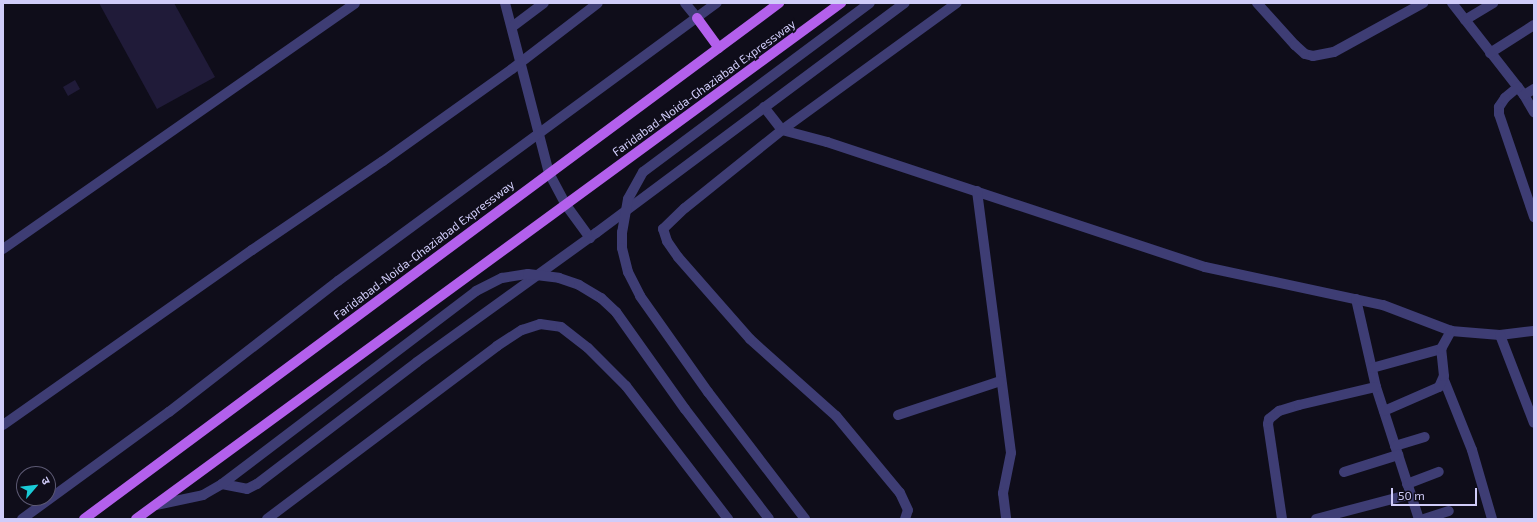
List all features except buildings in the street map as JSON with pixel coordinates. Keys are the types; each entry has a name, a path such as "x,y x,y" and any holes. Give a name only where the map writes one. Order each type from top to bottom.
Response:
{"main road":[{"name":"Faridabad-Noida-Ghaziabad Expressway","path":"84,519 779,3"},
{"name":"Faridabad-Noida-Ghaziabad Expressway","path":"136,519 841,3"},
{"path":"697,18 719,48"}],"street":[{"path":"3,249 355,3"},
{"path":"506,3 549,173 566,205 590,238"},
{"path":"512,27 544,3"},
{"path":"3,425 252,250 384,161 521,62 598,3"},
{"path":"686,3 697,18"},
{"path":"22,519 539,133 718,3"},
{"path":"805,519 708,392 640,296 628,272 622,248 625,212 628,199 643,172 870,3"},
{"path":"222,484 247,489 257,484 417,362 590,238 764,107 906,3"},
{"path":"905,519 908,510 900,493 836,416 750,339 667,241 663,229 685,208 782,130 957,3"},
{"path":"1261,4 1295,45 1306,54 1313,56 1334,52 1423,3"},
{"path":"1452,3 1518,87 1534,112"},
{"path":"1465,20 1493,3"},
{"path":"1490,53 1534,25"},
{"path":"1518,87 1505,98 1500,106 1499,114 1534,217"},
{"path":"1524,95 1534,89"},
{"path":"764,107 782,130 976,191 1205,267 1383,305 1451,331 1500,335 1534,331"},
{"path":"976,191 1011,452 1003,494 1006,519"},
{"path":"155,505 203,495 222,484 470,295 502,278 528,274 559,278 579,285 601,298 616,312 685,409 769,519"},
{"path":"1356,299 1376,386 1419,519"},
{"path":"267,519 497,346 522,330 540,324 561,328 588,348 626,386 728,519"},
{"path":"1451,331 1441,349 1444,380 1472,450 1492,519"},
{"path":"1500,335 1530,401 1534,423"},
{"path":"1372,368 1441,349"},
{"path":"1384,411 1434,390 1444,380"},
{"path":"898,415 1002,381"},
{"path":"1282,519 1268,424 1269,419 1279,411 1376,386"},
{"path":"1344,472 1397,451 1425,437"},
{"path":"1316,519 1409,489 1439,472"},
{"path":"1424,519 1450,511"}]}
